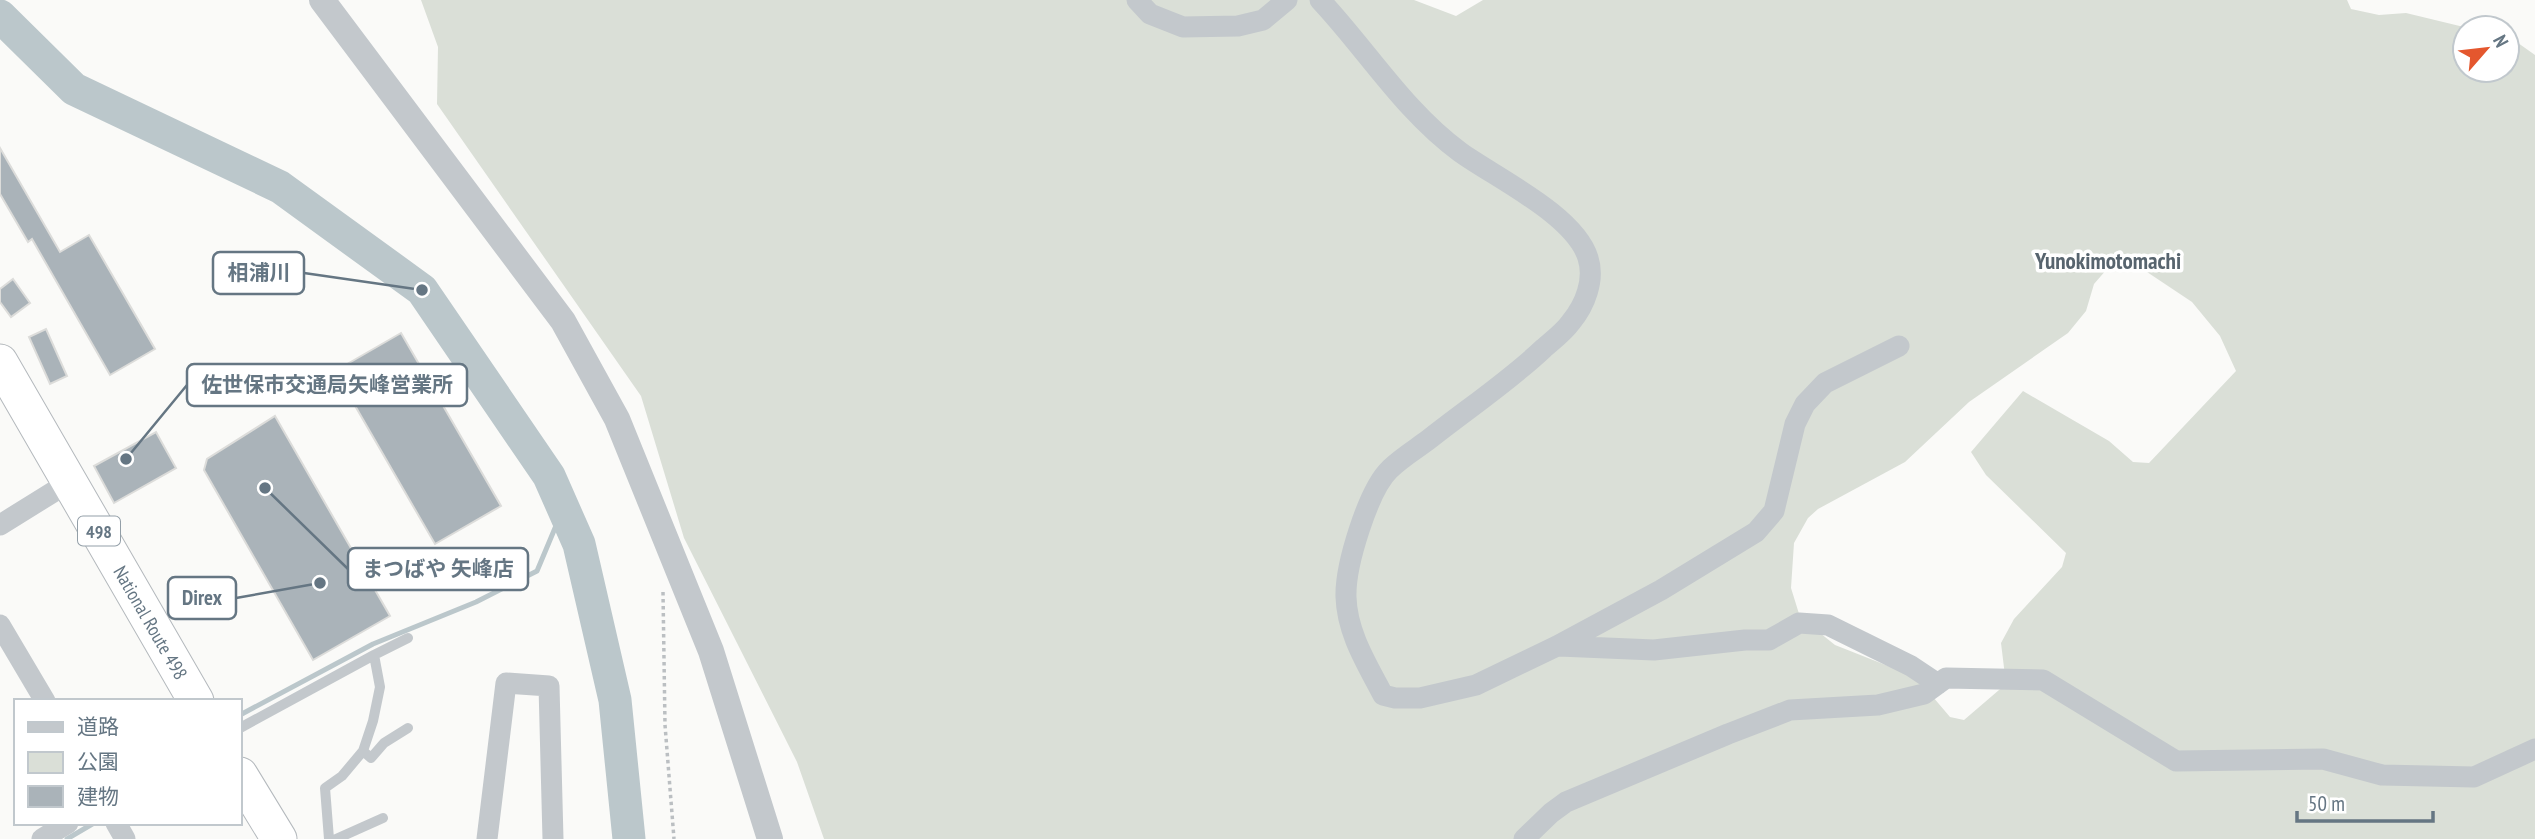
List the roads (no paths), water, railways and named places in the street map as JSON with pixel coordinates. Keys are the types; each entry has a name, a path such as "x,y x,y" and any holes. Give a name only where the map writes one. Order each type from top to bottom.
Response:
{"highway":[{"name":"National Route 498","path":"0,362 195,699"},
{"path":"242,778 278,839"}],"street":[{"path":"322,0 563,321 617,419 711,651 770,839"},
{"path":"1138,0 1150,14 1183,27 1238,26 1263,20 1287,0"},
{"path":"1320,0 1384,78 1424,121 1458,150 1547,208 1573,231 1588,257 1591,276 1587,297 1571,323 1520,371 1389,470 1371,497 1347,575 1345,599 1354,640 1383,695 1420,698 1476,685 1557,646 1661,590 1756,532 1774,512 1795,424 1805,404 1825,383 1899,346"},
{"path":"0,524 71,481"},
{"path":"1557,646 1654,650 1769,640 1799,623 1828,625 1911,666 1938,684"},
{"path":"0,625 44,699"},
{"path":"1524,839 1566,802 1790,710 1878,705 1924,694 1947,678 2043,680 2176,761 2323,759 2382,775 2474,777 2535,749"},
{"path":"486,839 506,683 549,685 553,839"},
{"path":"41,839 65,825"}],"lane":[{"path":"242,727 408,638"},
{"path":"329,839 325,788 342,776 363,751 380,687 374,655"},
{"path":"363,751 371,758 384,743 408,728"},
{"path":"336,839 383,817"}],"waterway":[{"path":"0,16 74,89 280,187 422,290 549,476 579,544 615,700 629,839"},
{"path":"242,714 373,644 476,602 537,571 563,509"},
{"path":"67,839 91,825"}],"place":[{"name":"相浦川","path":"422,290"},
{"name":"佐世保市交通局矢峰営業所","path":"126,459"},
{"name":"まつばや 矢峰店","path":"265,488"},
{"name":"Direx","path":"320,583"}],"district":[{"name":"Yunokimotomachi","path":"2108,260"}]}
